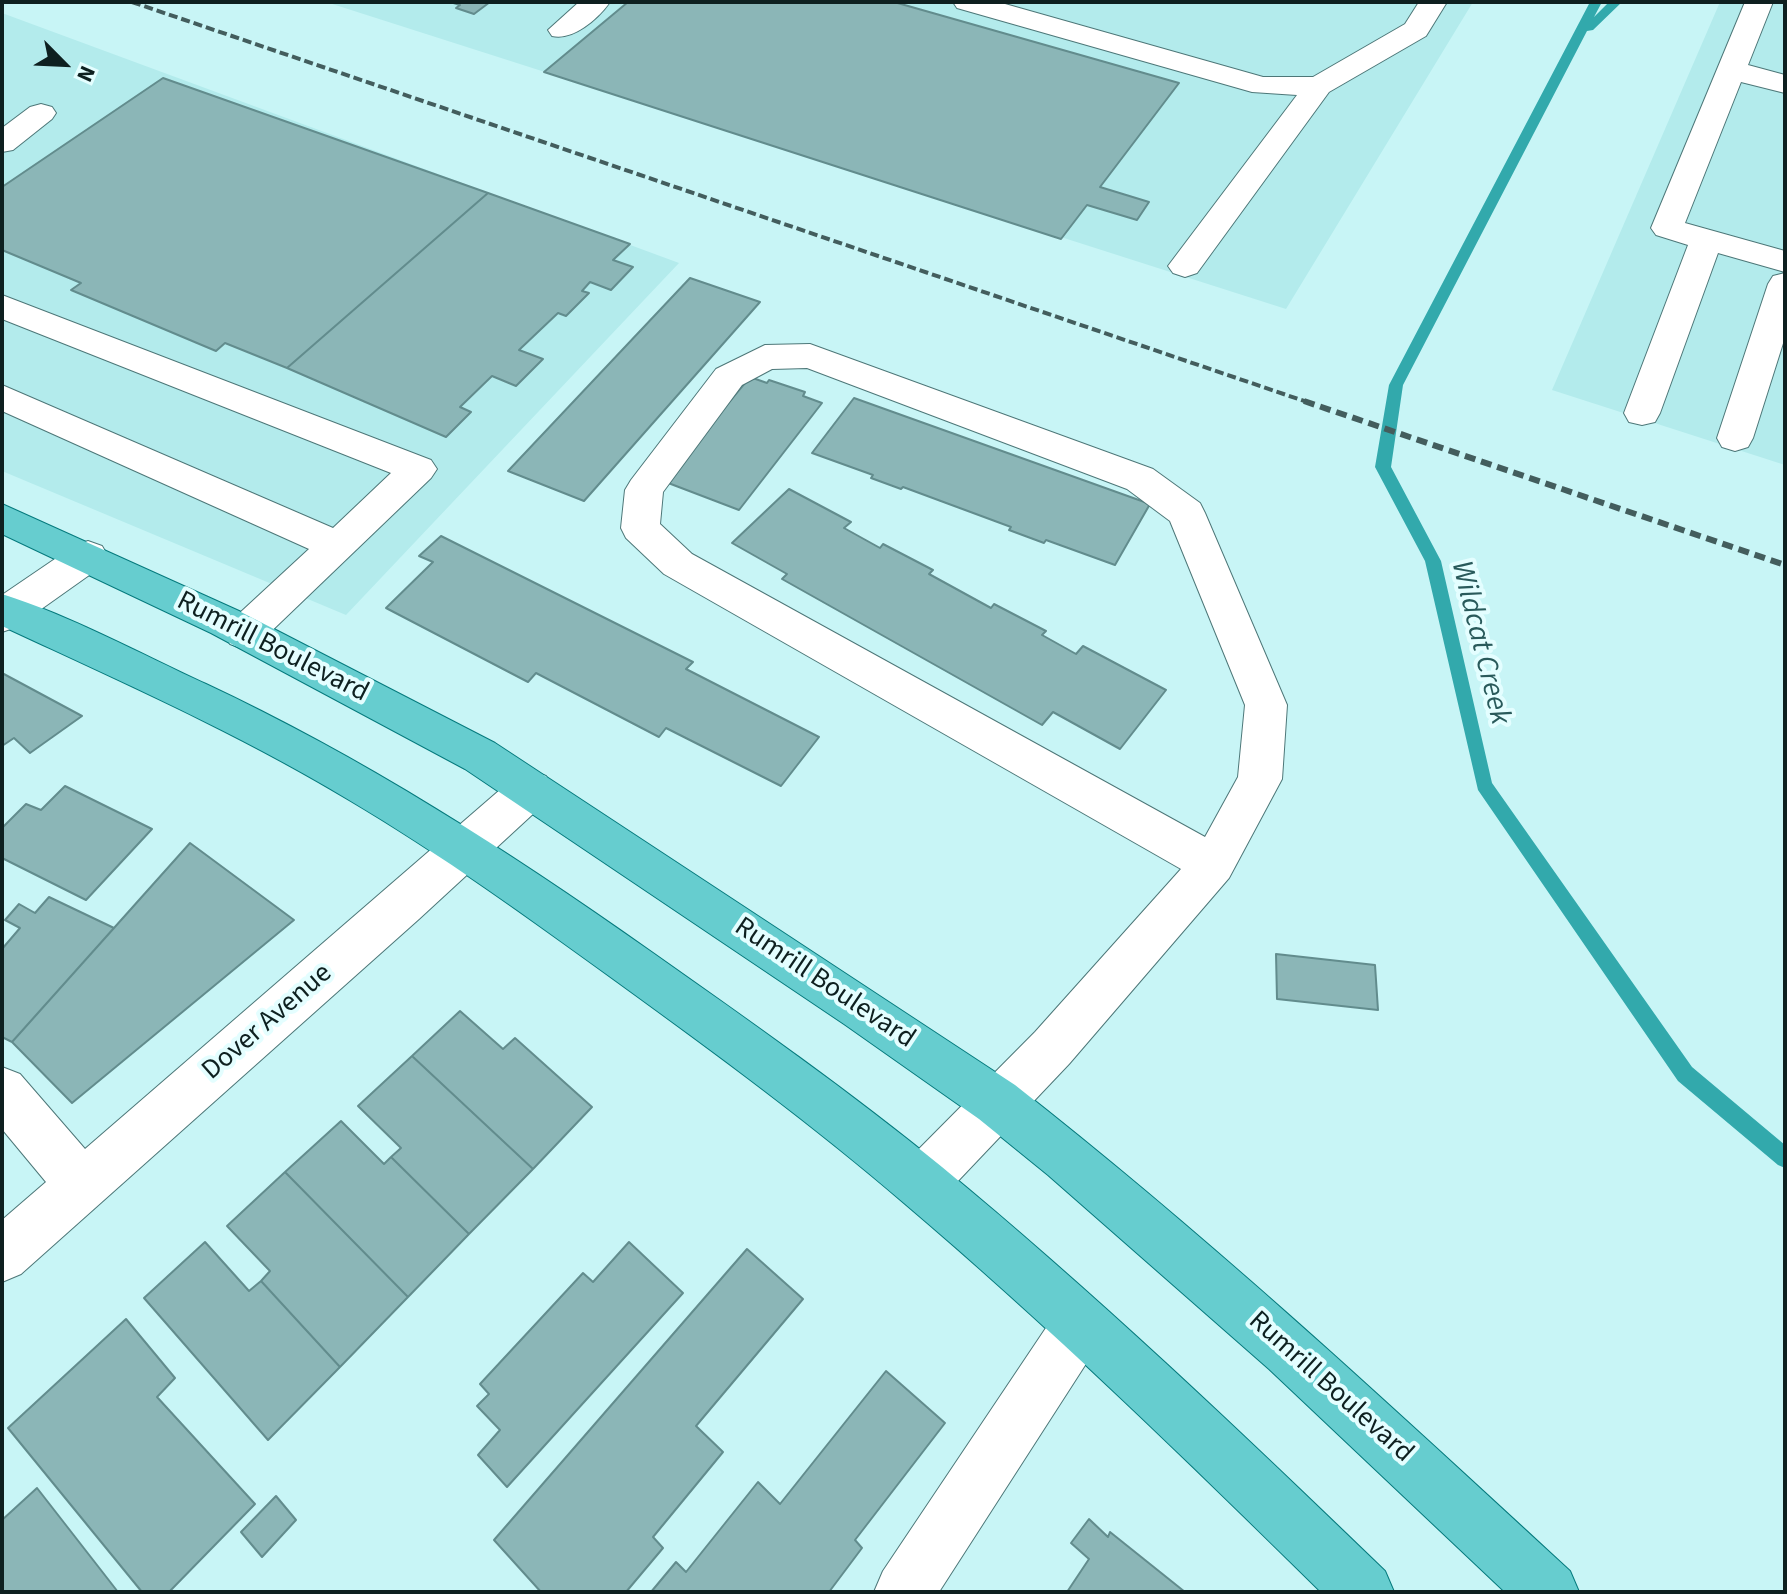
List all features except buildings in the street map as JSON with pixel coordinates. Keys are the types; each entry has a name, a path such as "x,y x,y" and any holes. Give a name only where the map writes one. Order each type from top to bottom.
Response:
{"main road":[{"name":"Rumrill Boulevard","path":"2,518 88,556 244,633 480,756 861,1008 997,1102 1066,1157 1289,1349 1549,1592"},
{"path":"4,612 273,736 413,817 527,889 684,1002 822,1104 921,1183 1081,1323 1364,1592"}],"street":[{"path":"562,30 596,2"},
{"path":"967,2 1262,86 1319,86"},
{"path":"1185,266 1319,86 1416,30 1433,2"},
{"path":"1759,2 1667,228 1785,262"},
{"path":"1731,70 1785,84"},
{"path":"2,103 41,113 2,143"},
{"path":"1642,413 1706,240"},
{"path":"1735,438 1785,284"},
{"path":"2,306 418,469 244,633"},
{"path":"921,1183 1114,982 1213,864 1260,779 1266,705 1186,513 1140,479 810,356 765,357 729,377 644,490 640,528 678,564 1213,864"},
{"path":"2,397 338,546"},
{"path":"4,612 88,556"},
{"name":"Dover Avenue","path":"2,1255 531,789"},
{"path":"2,1091 82,1185"},
{"path":"904,1592 1081,1323"}],"shaded area":[{"path":"326,2 1473,2 1286,309"},
{"path":"1720,2 1785,2 1785,465 1552,390"},
{"path":"2,13 679,263 346,615 2,471"}],"waterway":[{"name":"Wildcat Creek","path":"1596,2 1396,385 1383,467 1433,561 1484,785 1685,1074 1785,1158"},
{"name":"Wildcat Creek","path":"1589,28 1616,2"}],"railway":[{"path":"132,2 1310,403"},
{"path":"1304,401 1785,565"}]}
